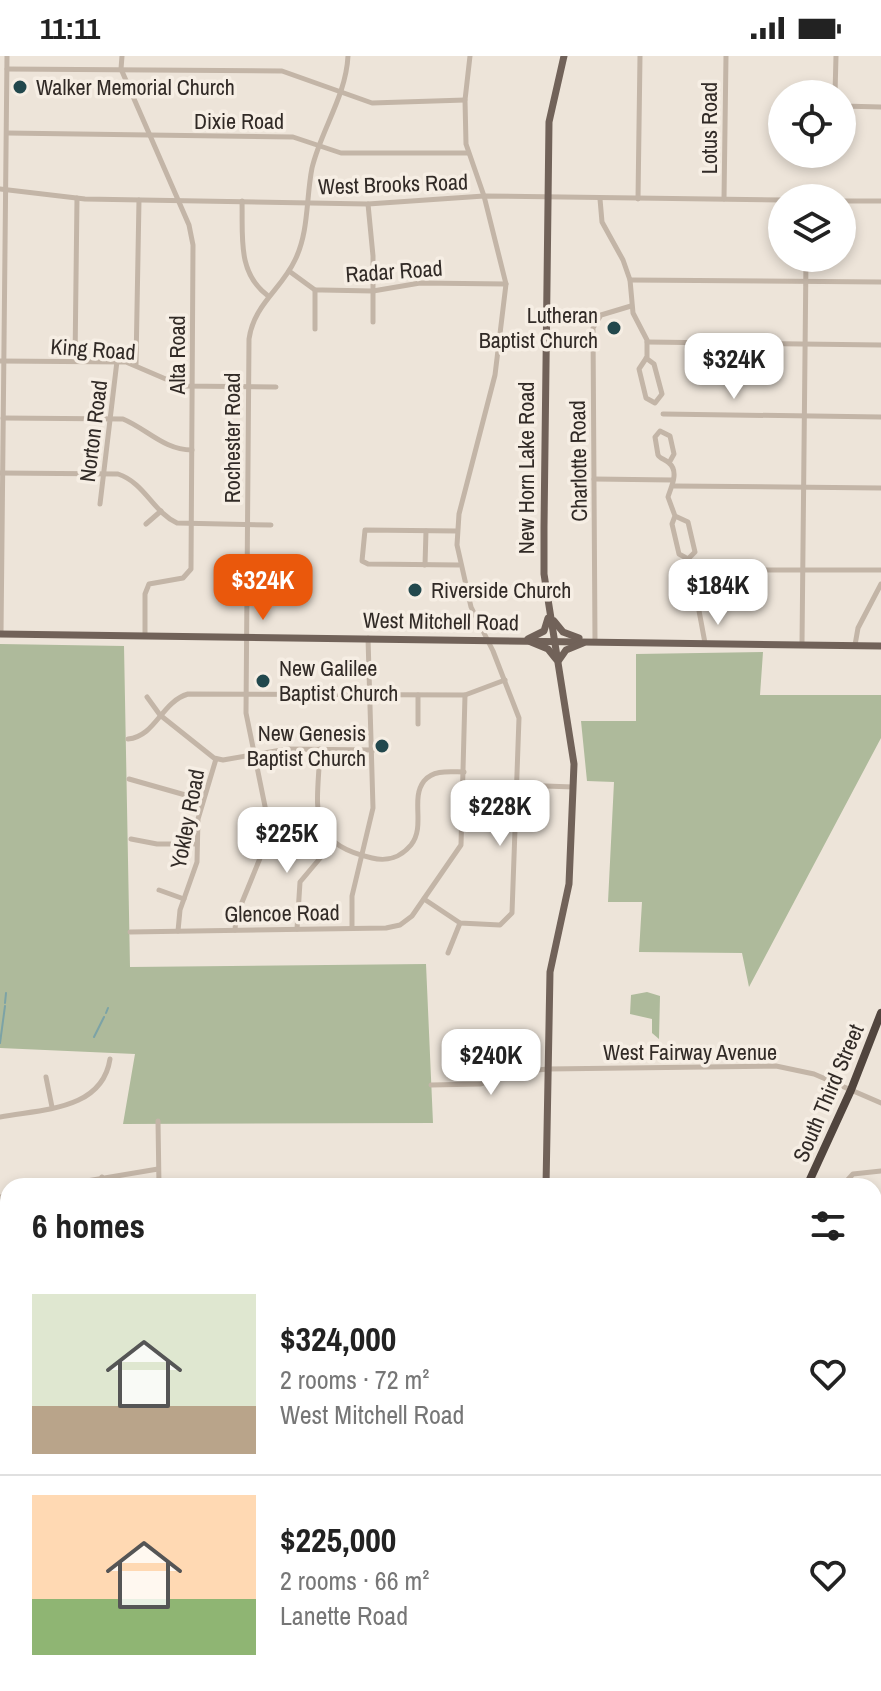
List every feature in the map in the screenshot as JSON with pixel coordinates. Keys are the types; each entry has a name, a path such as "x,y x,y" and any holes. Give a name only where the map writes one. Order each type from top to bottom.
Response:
{"highway":[{"name":"South Third Street","path":"811,1178 851,1090 881,1013"}],"main road":[{"name":"New Horn Lake Road","path":"546,1178 550,972 569,884 573,787 572,743 544,574 549,122 556,77 564,56"},
{"path":"525,640 546,629 549,608"},
{"path":"549,608 561,630 592,641"},
{"name":"West Mitchell Road","path":"1,634 881,646"},
{"path":"525,640 548,649 558,662 568,648 592,641"}],"street":[{"path":"1,634 3,189 7,56"},
{"name":"Alta Road","path":"122,56 121,69 179,200 193,242 191,569 183,578 149,584 145,594 145,636"},
{"name":"Rochester Road","path":"235,930 236,917 265,846 269,827 246,720 251,327 267,295 289,271 301,245 312,168 340,92 348,56"},
{"path":"424,899 460,923 490,926 507,922 512,911 519,718 488,640 471,607 459,565 457,531 495,375 506,284 484,196 468,153 465,100 470,56"},
{"path":"638,199 640,56"},
{"name":"Lotus Road","path":"724,199 726,56"},
{"path":"835,80 836,56"},
{"path":"7,69 282,71 372,103 465,100"},
{"path":"856,106 881,107"},
{"name":"Dixie Road","path":"7,133 293,137 341,153 468,153"},
{"name":"West Brooks Road","path":"3,189 77,198 368,204 484,196 768,200"},
{"path":"75,361 77,198"},
{"path":"600,199 602,222 616,243 630,280 631,306 647,342 646,358 639,369 646,398 655,403 661,393 654,364 646,358"},
{"path":"136,364 139,200"},
{"path":"242,201 244,263 251,280 267,295"},
{"path":"856,201 881,201"},
{"path":"368,204 373,322"},
{"name":"Radar Road","path":"289,271 315,290 373,291 420,283 506,284"},
{"path":"802,644 806,272"},
{"path":"630,280 881,282"},
{"path":"315,290 315,329"},
{"name":"Charlotte Road","path":"592,641 593,328 601,315 631,306"},
{"path":"647,342 881,345"},
{"name":"King Road","path":"2,361 117,361 136,364 170,383 276,387"},
{"name":"Norton Road","path":"100,504 117,361"},
{"path":"663,414 881,417"},
{"path":"3,418 123,419 141,426 170,447 192,450"},
{"path":"669,463 658,455 655,437 660,431 670,436 674,454 669,463 673,483 668,497 675,516 672,524 679,554 688,559 695,552 688,522 675,516"},
{"path":"1,473 104,473 132,480 174,522 191,525 271,525"},
{"path":"594,479 881,488"},
{"path":"146,524 161,511"},
{"path":"457,531 368,530 362,534 363,563 459,565"},
{"path":"425,565 426,531"},
{"path":"705,643 696,595 697,575 701,571 881,570"},
{"path":"855,645 857,630 881,584"},
{"path":"352,928 352,896 373,814 374,750 367,695 368,638"},
{"path":"128,739 144,734 171,702 184,695 465,695 505,680"},
{"path":"418,695 418,724"},
{"name":"Glencoe Road","path":"130,932 400,925 424,899 462,843 465,695"},
{"path":"147,697 160,715 216,759 232,761 287,749 374,750"},
{"path":"320,749 319,818 332,844 362,856 386,859 406,851 418,832 419,791 424,780 437,772 464,772"},
{"name":"Yokley Road","path":"178,931 184,899 195,869 203,800 216,759"},
{"path":"129,779 203,800"},
{"path":"518,785 573,787"},
{"path":"131,839 157,844 197,844"},
{"path":"297,929 300,882 332,844"},
{"path":"159,890 184,899"},
{"path":"448,953 460,923"},
{"path":"0,1117 78,1101 92,1094 103,1081 110,1059"},
{"name":"West Fairway Avenue","path":"431,1085 484,1083 516,1072 548,1069 776,1066 814,1074 881,1103"},
{"path":"46,1077 52,1107"},
{"path":"158,1121 159,1178"},
{"path":"97,1178 158,1169"},
{"path":"849,1178 853,1174 881,1171"}],"green space":[{"path":"0,644 124,646 130,967 426,964 433,1123 123,1124 135,1054 0,1048"},
{"path":"763,652 760,695 881,695 881,738 749,987 742,953 639,952 642,902 608,902 614,782 587,781 581,721 636,721 636,654"},
{"path":"647,992 660,996 659,1039 652,1033 652,1019 630,1014 631,995"}],"waterway":[{"path":"5,1003 6,993"},
{"path":"0,1043 5,1006"},
{"path":"106,1013 108,1008"},
{"path":"94,1037 104,1017"}],"place":[{"name":"Walker Memorial Church","path":"20,87"},
{"name":"Lutheran Baptist Church","path":"614,328"},
{"name":"Riverside Church","path":"415,590"},
{"name":"New Galilee Baptist Church","path":"263,681"},
{"name":"New Genesis Baptist Church","path":"382,746"}]}
